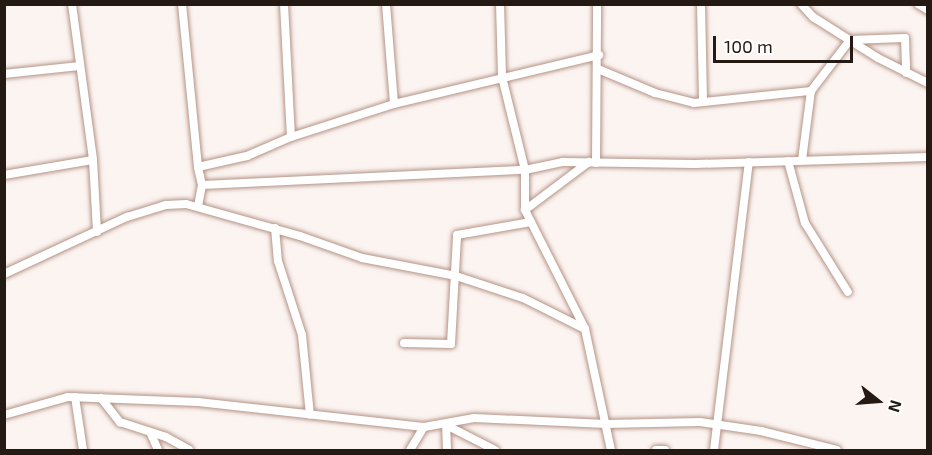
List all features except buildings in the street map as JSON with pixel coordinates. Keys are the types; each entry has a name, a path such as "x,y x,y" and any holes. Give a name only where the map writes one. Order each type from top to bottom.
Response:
{"street":[{"path":"72,4 93,160 97,232"},
{"path":"182,4 198,167 202,185 198,206"},
{"path":"284,4 291,137"},
{"path":"386,4 394,104"},
{"path":"500,4 502,78 525,170 525,210 585,330 612,450"},
{"path":"593,162 599,55 597,4"},
{"path":"701,4 703,102"},
{"path":"801,4 813,17 906,73 927,83"},
{"path":"918,4 927,9"},
{"path":"850,40 905,38 906,73"},
{"path":"802,160 811,92 850,40"},
{"path":"198,167 247,156 291,137 394,104 599,55"},
{"path":"4,74 80,66"},
{"path":"598,69 655,93 703,102 811,92"},
{"path":"202,185 525,170 564,162 749,162 927,157"},
{"path":"4,175 93,160"},
{"path":"788,161 805,223 848,292"},
{"path":"525,210 593,162"},
{"path":"714,450 749,162"},
{"path":"4,274 97,232 166,205 198,206 275,228 362,258 455,276 523,297 585,330"},
{"path":"404,343 451,344 457,235 531,222"},
{"path":"275,228 278,261 302,335 310,415"},
{"path":"75,397 83,450"},
{"path":"4,415 75,397 198,402 424,427 446,425 474,418 606,423 717,423 818,449 837,450"},
{"path":"101,398 120,422 151,435 166,437 189,450"},
{"path":"446,425 447,450"},
{"path":"446,425 495,450"},
{"path":"410,450 424,427"},
{"path":"151,435 158,450"},
{"path":"656,450 665,450"}]}
